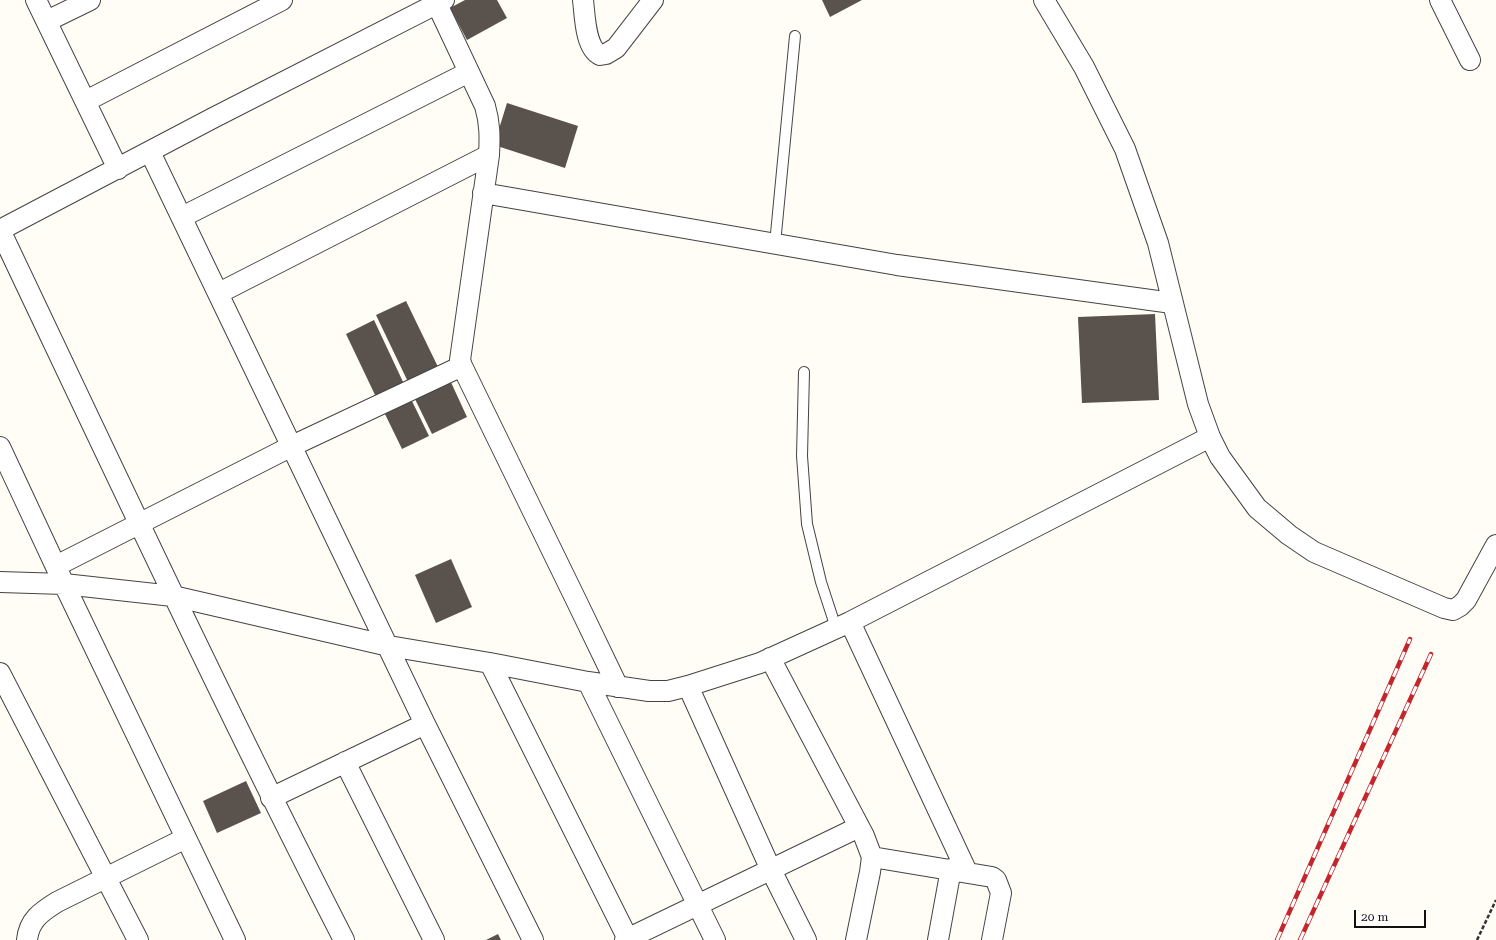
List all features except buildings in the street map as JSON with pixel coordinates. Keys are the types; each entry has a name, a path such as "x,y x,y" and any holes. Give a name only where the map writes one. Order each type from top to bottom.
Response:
{"street":[{"path":"36,0 118,169"},
{"path":"47,21 90,0"},
{"path":"86,101 282,0"},
{"path":"582,0 589,45 595,53 600,55 606,54 616,48 654,0"},
{"path":"1044,0 1084,67 1125,149 1158,244 1198,404 1210,438 1220,457 1257,508 1289,535 1314,552 1444,608 1453,610 1466,600 1496,545"},
{"path":"1440,0 1470,60"},
{"path":"344,940 271,798 173,596 0,230 439,1 490,120 489,155 460,353 462,366 618,687"},
{"path":"182,217 469,72"},
{"path":"150,152 389,646 425,724 533,940"},
{"path":"218,293 489,155"},
{"path":"483,193 897,265 1172,303"},
{"path":"60,575 140,524 292,446 462,366"},
{"path":"0,582 60,575 173,596 389,646 618,687 661,691 688,686 760,663 843,625 1210,438"},
{"path":"0,447 235,940"},
{"path":"843,625 959,871 938,940"},
{"path":"770,658 859,827 872,857 856,940"},
{"path":"490,663 627,939 859,827"},
{"path":"0,673 138,940"},
{"path":"588,682 715,940"},
{"path":"688,686 771,870 806,940"},
{"path":"271,798 425,724"},
{"path":"345,762 434,940"},
{"path":"27,940 32,922 43,911 57,902 186,838"},
{"path":"872,857 992,877 1000,886 1002,893 992,940"}],"lane":[{"path":"775,244 795,36"},
{"path":"804,372 802,456 807,524 821,582 843,625"}],"path":[{"path":"1477,940 1496,900"}],"railway":[{"path":"1277,940 1410,639"},
{"path":"1300,940 1431,654"}]}
